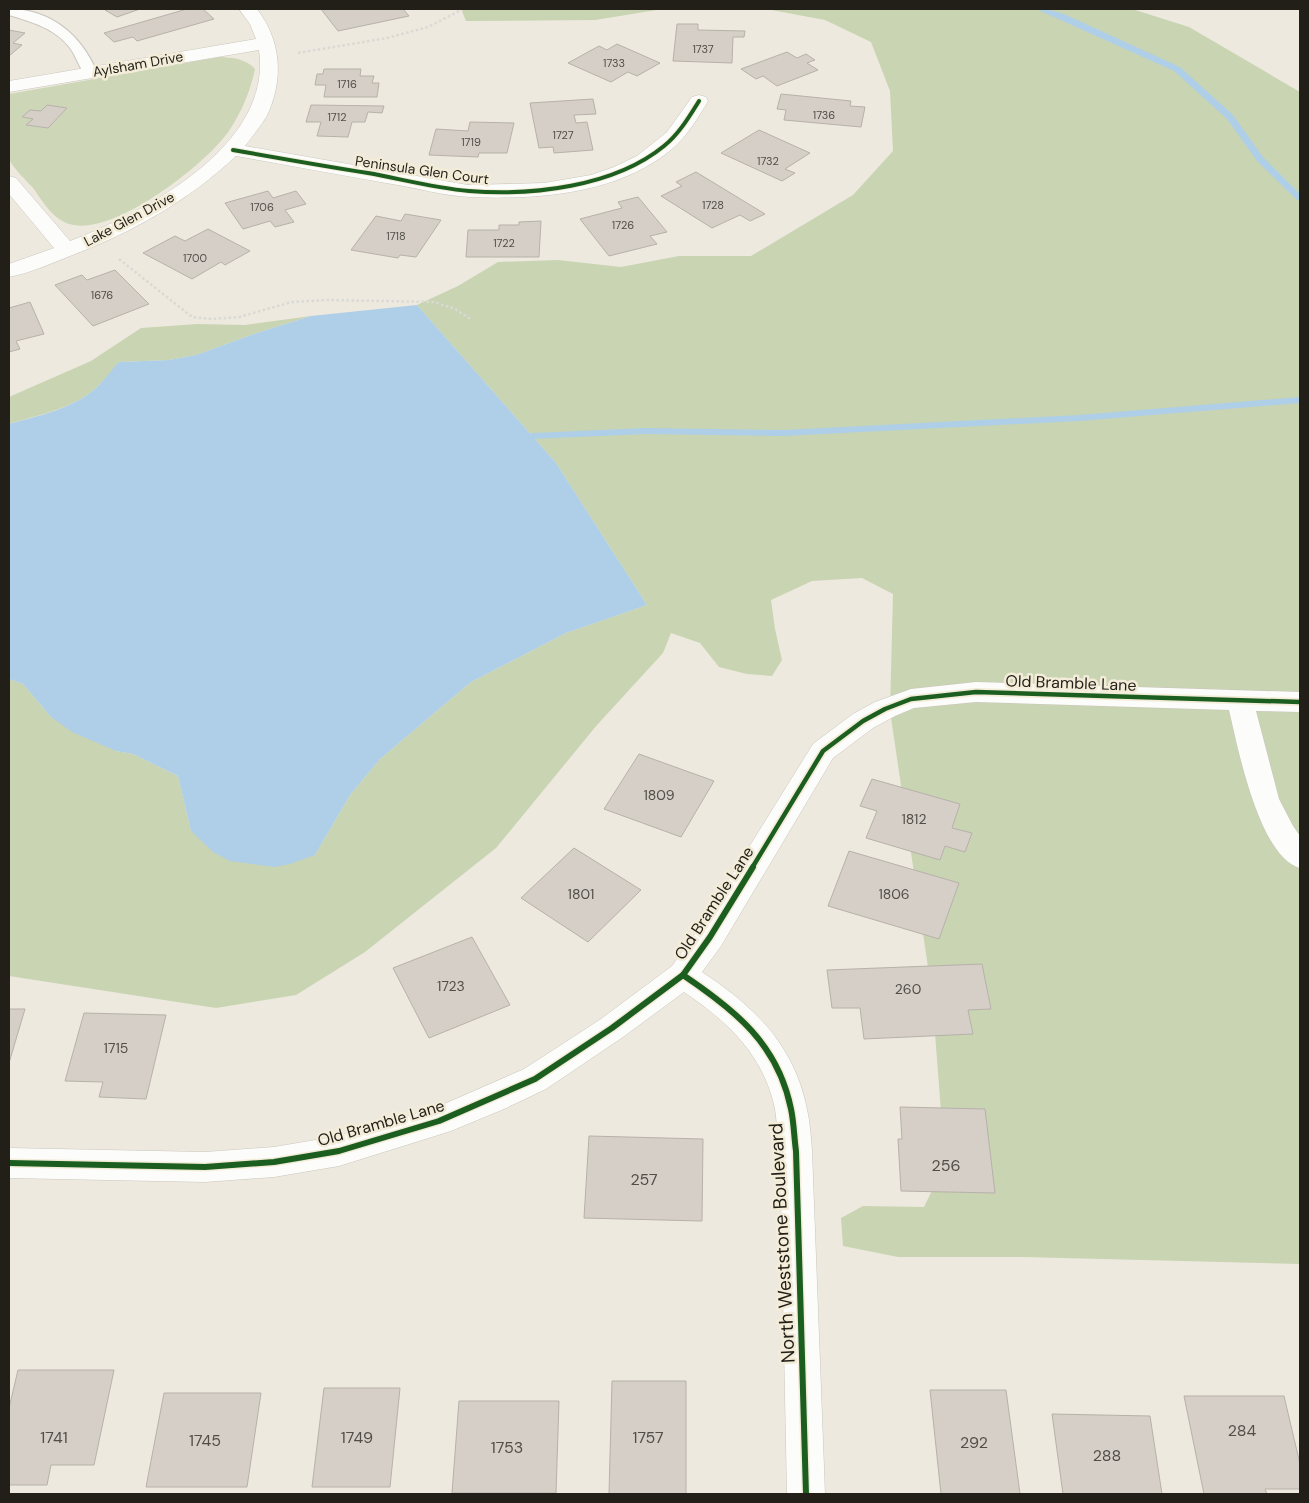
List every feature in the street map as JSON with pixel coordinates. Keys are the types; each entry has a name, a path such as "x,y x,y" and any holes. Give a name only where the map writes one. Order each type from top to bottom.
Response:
{"street":[{"name":"Lake Glen Drive","path":"9,271 67,250 158,207 209,172 233,150 249,130 269,86 270,64 267,43 259,22 248,9"},
{"name":"Aylsham Drive","path":"9,86 267,43"},
{"name":"Peninsula Glen Court","path":"233,150 468,191 507,192 544,190 612,175 642,161 664,146 682,127 699,102"},
{"path":"9,182 67,250"},
{"name":"Old Bramble Lane","path":"9,1163 205,1167 274,1162 339,1151 439,1121 535,1080 612,1028 683,975 710,936 823,751 841,736 885,709 911,699 976,692 1240,702 1300,702"},
{"path":"1240,702 1265,799 1282,834 1300,857"},
{"name":"North Weststone Boulevard","path":"683,975 747,1023 768,1048 781,1075 790,1109 796,1170 806,1494"}],"lane":[{"path":"9,11 36,18 59,29 77,44 90,72"}],"path":[{"path":"295,53 321,50 404,34 428,27 463,9"},
{"path":"92,239 178,304 192,317 212,319 239,317 292,302 328,300 434,302 455,309 472,320"}],"green space":[{"path":"464,9 663,9 595,20 466,21 462,11"},
{"path":"766,9 1132,9 1189,27 1300,92 1300,1264 1023,1257 898,1257 843,1246 841,1218 863,1206 924,1207 945,1164 932,994 890,711 893,594 862,578 812,581 771,600 782,660 772,676 747,674 719,667 700,643 671,633 663,653 597,725 496,848 365,952 296,995 216,1008 9,976 9,679 23,684 51,717 116,751 133,754 178,776 191,831 315,855 350,795 380,759 471,682 566,633 647,605 556,463 417,305 458,286 498,262 558,260 621,267 679,256 751,256 853,195 893,151 890,91 871,42 825,20"},
{"path":"219,57 243,61 255,69 251,86 238,116 229,131 201,161 159,194 136,208 92,225 67,223 50,211 9,159 9,94"},
{"path":"311,316 196,355 169,360 119,362 96,388 77,401 9,424 9,397 91,361 141,328 197,324 245,325"}],"water":[{"path":"417,305 556,463 647,605 566,633 471,682 380,759 350,795 315,855 290,864 274,867 230,861 213,852 191,831 178,776 133,754 116,751 72,732 51,717 23,684 9,679 9,424 43,415 77,401 96,388 119,362 169,360 196,355 311,316"}],"building":[{"path":"140,9 117,17 105,10"},
{"path":"187,9 203,9 214,19 137,41 133,37 114,42 104,33"},
{"path":"321,9 403,9 409,16 338,31"},
{"path":"677,24 698,24 698,30 745,31 744,37 733,37 732,63 673,61"},
{"path":"9,30 25,33 13,43 22,45 9,56"},
{"path":"617,44 660,63 637,76 628,72 611,82 568,63 599,46 607,50"},
{"path":"787,52 797,58 806,54 815,60 807,63 818,70 777,86 763,76 756,79 741,69"},
{"path":"324,69 361,69 360,76 374,76 372,83 379,83 377,97 324,97 326,85 315,85 317,74 323,74"},
{"path":"781,94 851,101 850,106 865,107 861,127 784,120 786,110 777,109"},
{"path":"593,99 596,114 574,115 576,123 587,122 593,150 554,153 553,147 539,148 530,103"},
{"path":"47,105 67,108 48,128 26,125 33,119 22,117 30,110 41,111"},
{"path":"311,105 384,106 382,113 368,112 365,122 352,122 348,137 317,136 321,122 306,122"},
{"path":"470,122 514,123 507,153 479,153 478,157 429,155 436,129 468,131"},
{"path":"759,130 810,153 785,169 795,173 782,181 721,153"},
{"path":"696,172 765,214 750,221 740,215 712,228 661,196 682,186 676,182"},
{"path":"268,191 273,198 296,191 306,204 285,210 294,222 275,227 270,221 243,229 225,203"},
{"path":"638,197 667,232 650,236 657,244 609,256 580,219 622,208 618,202"},
{"path":"405,214 441,220 416,257 400,255 398,258 351,250 376,216 401,221"},
{"path":"541,221 539,257 466,257 468,230 499,230 499,225 519,225 519,222"},
{"path":"208,229 250,251 225,265 221,262 192,279 143,253 175,236 185,241"},
{"path":"115,270 149,304 93,326 55,285 82,275 87,280"},
{"path":"30,302 44,334 16,341 20,349 9,352 9,308"},
{"path":"639,754 714,781 681,837 604,809"},
{"path":"872,779 960,804 952,828 972,833 965,852 945,846 940,860 866,838 877,811 860,806"},
{"path":"574,848 641,890 588,942 521,898"},
{"path":"849,851 959,883 939,939 828,906"},
{"path":"472,937 510,1005 429,1038 393,968"},
{"path":"982,964 991,1009 968,1010 973,1034 864,1039 860,1008 832,1008 827,970"},
{"path":"9,1009 25,1009 9,1063"},
{"path":"84,1013 166,1015 146,1099 99,1097 103,1082 65,1081"},
{"path":"900,1107 985,1109 995,1193 901,1191 898,1139 902,1139"},
{"path":"589,1136 703,1139 702,1221 584,1218"},
{"path":"18,1370 114,1370 94,1465 51,1465 47,1485 9,1485 9,1408"},
{"path":"612,1381 686,1381 686,1494 609,1494"},
{"path":"324,1388 400,1388 390,1487 312,1487"},
{"path":"930,1390 1006,1390 1020,1494 941,1494"},
{"path":"164,1393 261,1393 247,1487 146,1487"},
{"path":"1184,1396 1284,1396 1300,1464 1300,1489 1265,1489 1267,1494 1204,1494"},
{"path":"459,1401 559,1401 556,1493 452,1493"},
{"path":"1052,1414 1150,1416 1162,1494 1063,1494"}],"waterway":[{"path":"1040,9 1061,16 1177,69 1230,117 1260,159 1300,198"},
{"path":"519,439 533,436 645,431 784,433 1079,418 1300,400"}],"cycle path":[{"path":"233,150 468,191 544,189 596,180 644,160 664,146 674,136 699,101"},
{"path":"9,1163 205,1167 274,1162 339,1151 439,1121 535,1079 612,1028 683,975 710,937 823,751 863,721 885,709 911,699 976,692 1300,702"},
{"path":"683,975 721,1001 752,1030 765,1046 776,1064 785,1085 791,1109 796,1151 806,1494"}]}
